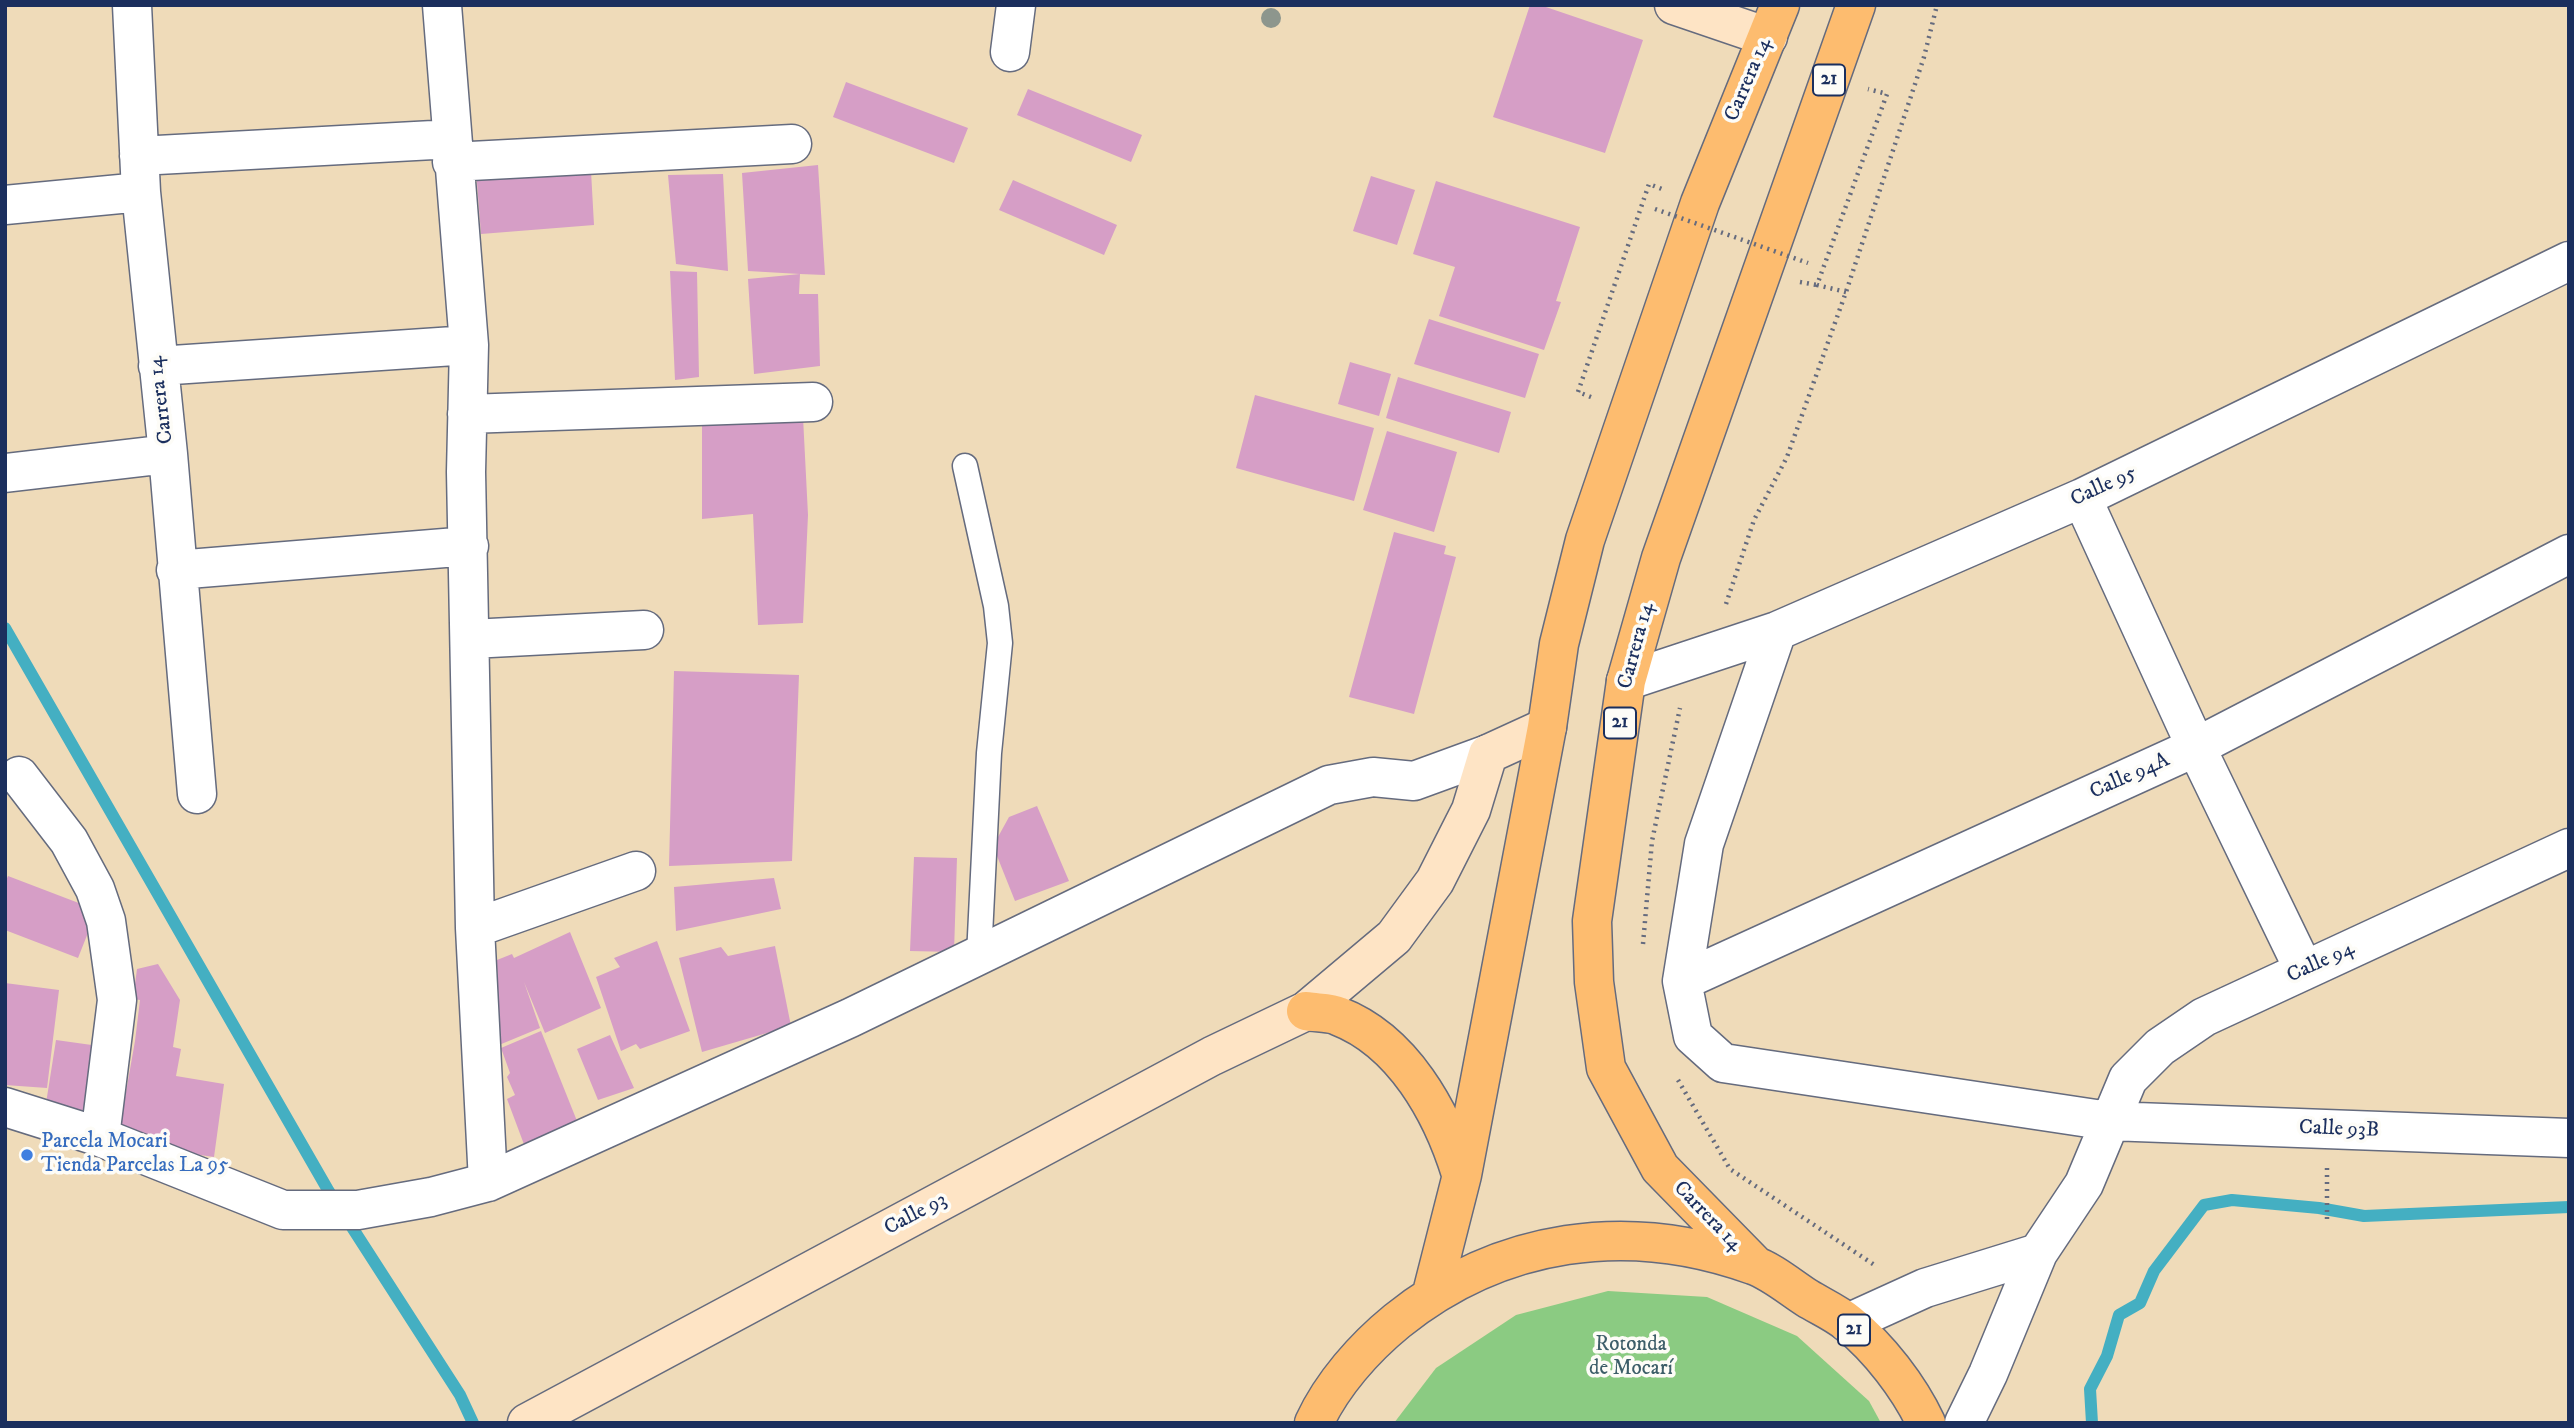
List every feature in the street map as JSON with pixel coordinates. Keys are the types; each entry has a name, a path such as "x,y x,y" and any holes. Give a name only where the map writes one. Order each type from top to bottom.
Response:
{"highway":[{"name":"Carrera 14","path":"1755,1265 1660,1168 1605,1068 1594,982 1592,921 1626,681 1661,558 1856,5"},
{"name":"Carrera 14","path":"1432,1293 1462,1175 1547,727 1559,644 1585,540 1700,204 1774,21"},
{"path":"1306,1011 1337,1016 1373,1037 1404,1066 1439,1117 1462,1175"},
{"name":"21","path":"1314,1423 1321,1406 1370,1343 1432,1293 1508,1257 1590,1240 1674,1243 1755,1265 1848,1323 1888,1364 1927,1423"}],"street":[{"name":"Carrera 14","path":"132,5 140,174 168,454 197,794"},
{"path":"442,5 469,345 467,414 475,928 488,1182"},
{"path":"1010,52 1016,5"},
{"path":"1674,5 1774,21"},
{"path":"5,205 140,174 452,150 792,144"},
{"name":"Calle 95","path":"1626,681 1777,631 2082,498 2569,261"},
{"path":"158,366 469,345"},
{"path":"467,414 813,402"},
{"path":"5,473 168,454"},
{"path":"2082,498 2196,747 2304,970"},
{"path":"176,570 469,546"},
{"name":"Calle 94A","path":"1682,981 2196,747 2569,554"},
{"path":"471,639 644,630"},
{"path":"1682,981 1704,844 1777,631"},
{"path":"5,1107 100,1137 283,1210 342,1210 431,1197 488,1182 850,1018 1329,785 1373,777 1414,781 1488,754 1547,727"},
{"name":"Calle 93","path":"527,1423 1212,1056 1306,1011 1394,937 1435,881 1471,810 1488,754"},
{"path":"19,776 69,841 95,889 106,921 117,1000 100,1137"},
{"name":"Calle 94","path":"1964,1423 1988,1374 2038,1253 2084,1184 2128,1079 2160,1047 2204,1017 2569,848"},
{"path":"475,928 636,871"},
{"name":"Calle 93B","path":"1682,981 1693,1036 1723,1063 2109,1121 2569,1138"},
{"path":"1848,1323 1925,1288 2038,1253"}],"lane":[{"path":"965,466 996,606 1000,643 989,753 979,956"}],"path":[{"path":"1643,947 1652,841 1678,712 1710,654 1754,520 1787,457 1846,292 1924,57 1937,5"},
{"path":"1846,292 1817,285 1887,94"},
{"path":"1578,392 1649,184 1700,204"},
{"path":"1655,209 1808,264"},
{"path":"1677,1079 1730,1169 1878,1268 1925,1288"},
{"path":"2327,1201 2327,1219"}],"green space":[{"name":"Rotonda de Mocarí","path":"1608,1291 1707,1297 1797,1336 1869,1401 1881,1423 1394,1423 1436,1368 1516,1315"}],"building":[{"path":"1530,5 1540,5 1643,40 1605,153 1493,117"},
{"path":"846,82 968,128 954,163 833,117"},
{"path":"1028,89 1142,135 1131,162 1017,115"},
{"path":"818,165 825,275 748,271 742,173"},
{"path":"476,170 591,171 594,225 481,234"},
{"path":"723,174 728,271 676,264 668,175"},
{"path":"1371,176 1415,190 1397,245 1353,231"},
{"path":"1013,180 1117,225 1104,255 999,210"},
{"path":"1436,181 1580,227 1556,301 1561,302 1544,350 1439,316 1455,267 1413,254"},
{"path":"670,271 697,272 699,377 675,380"},
{"path":"800,274 799,294 818,294 820,366 754,374 748,279"},
{"path":"1429,319 1539,354 1525,398 1414,364"},
{"path":"1350,362 1391,374 1379,416 1338,404"},
{"path":"1398,377 1511,412 1499,453 1386,418"},
{"path":"1255,395 1374,428 1354,501 1236,468"},
{"path":"803,417 808,515 803,623 758,625 753,514 702,519 702,419"},
{"path":"1387,431 1457,452 1434,532 1363,510"},
{"path":"1394,532 1446,546 1444,554 1456,557 1414,714 1349,697"},
{"path":"674,671 799,675 792,861 669,866"},
{"path":"1037,806 1069,881 1015,901 993,846 1009,817"},
{"path":"914,857 957,858 954,952 910,951"},
{"path":"8,876 97,910 78,958 5,930 5,883"},
{"path":"774,878 781,909 676,931 674,887"},
{"path":"570,932 601,1008 545,1033 524,982 540,1028 499,1045 497,960 512,954 514,958"},
{"path":"657,941 690,1031 640,1049 636,1044 621,1051 596,977 620,967 614,958"},
{"path":"775,946 791,1026 702,1052 679,958 721,947 728,956"},
{"path":"158,964 180,1000 173,1047 181,1049 176,1076 224,1084 214,1157 117,1143 140,1000 133,999 137,969"},
{"path":"5,983 59,990 47,1088 5,1085"},
{"path":"541,1031 579,1126 525,1147 507,1099 515,1095 507,1077 510,1073 501,1048"},
{"path":"610,1035 634,1088 598,1100 577,1049"},
{"path":"56,1040 106,1047 95,1124 44,1116"}],"waterway":[{"path":"5,628 328,1190 460,1395 473,1423"},
{"path":"2092,1423 2090,1389 2107,1356 2119,1315 2140,1303 2154,1271 2204,1205 2232,1200 2319,1208 2364,1216 2569,1207"}],"place":[{"name":"Parcela Mocari Tienda Parcelas La 95","path":"27,1155"}]}
